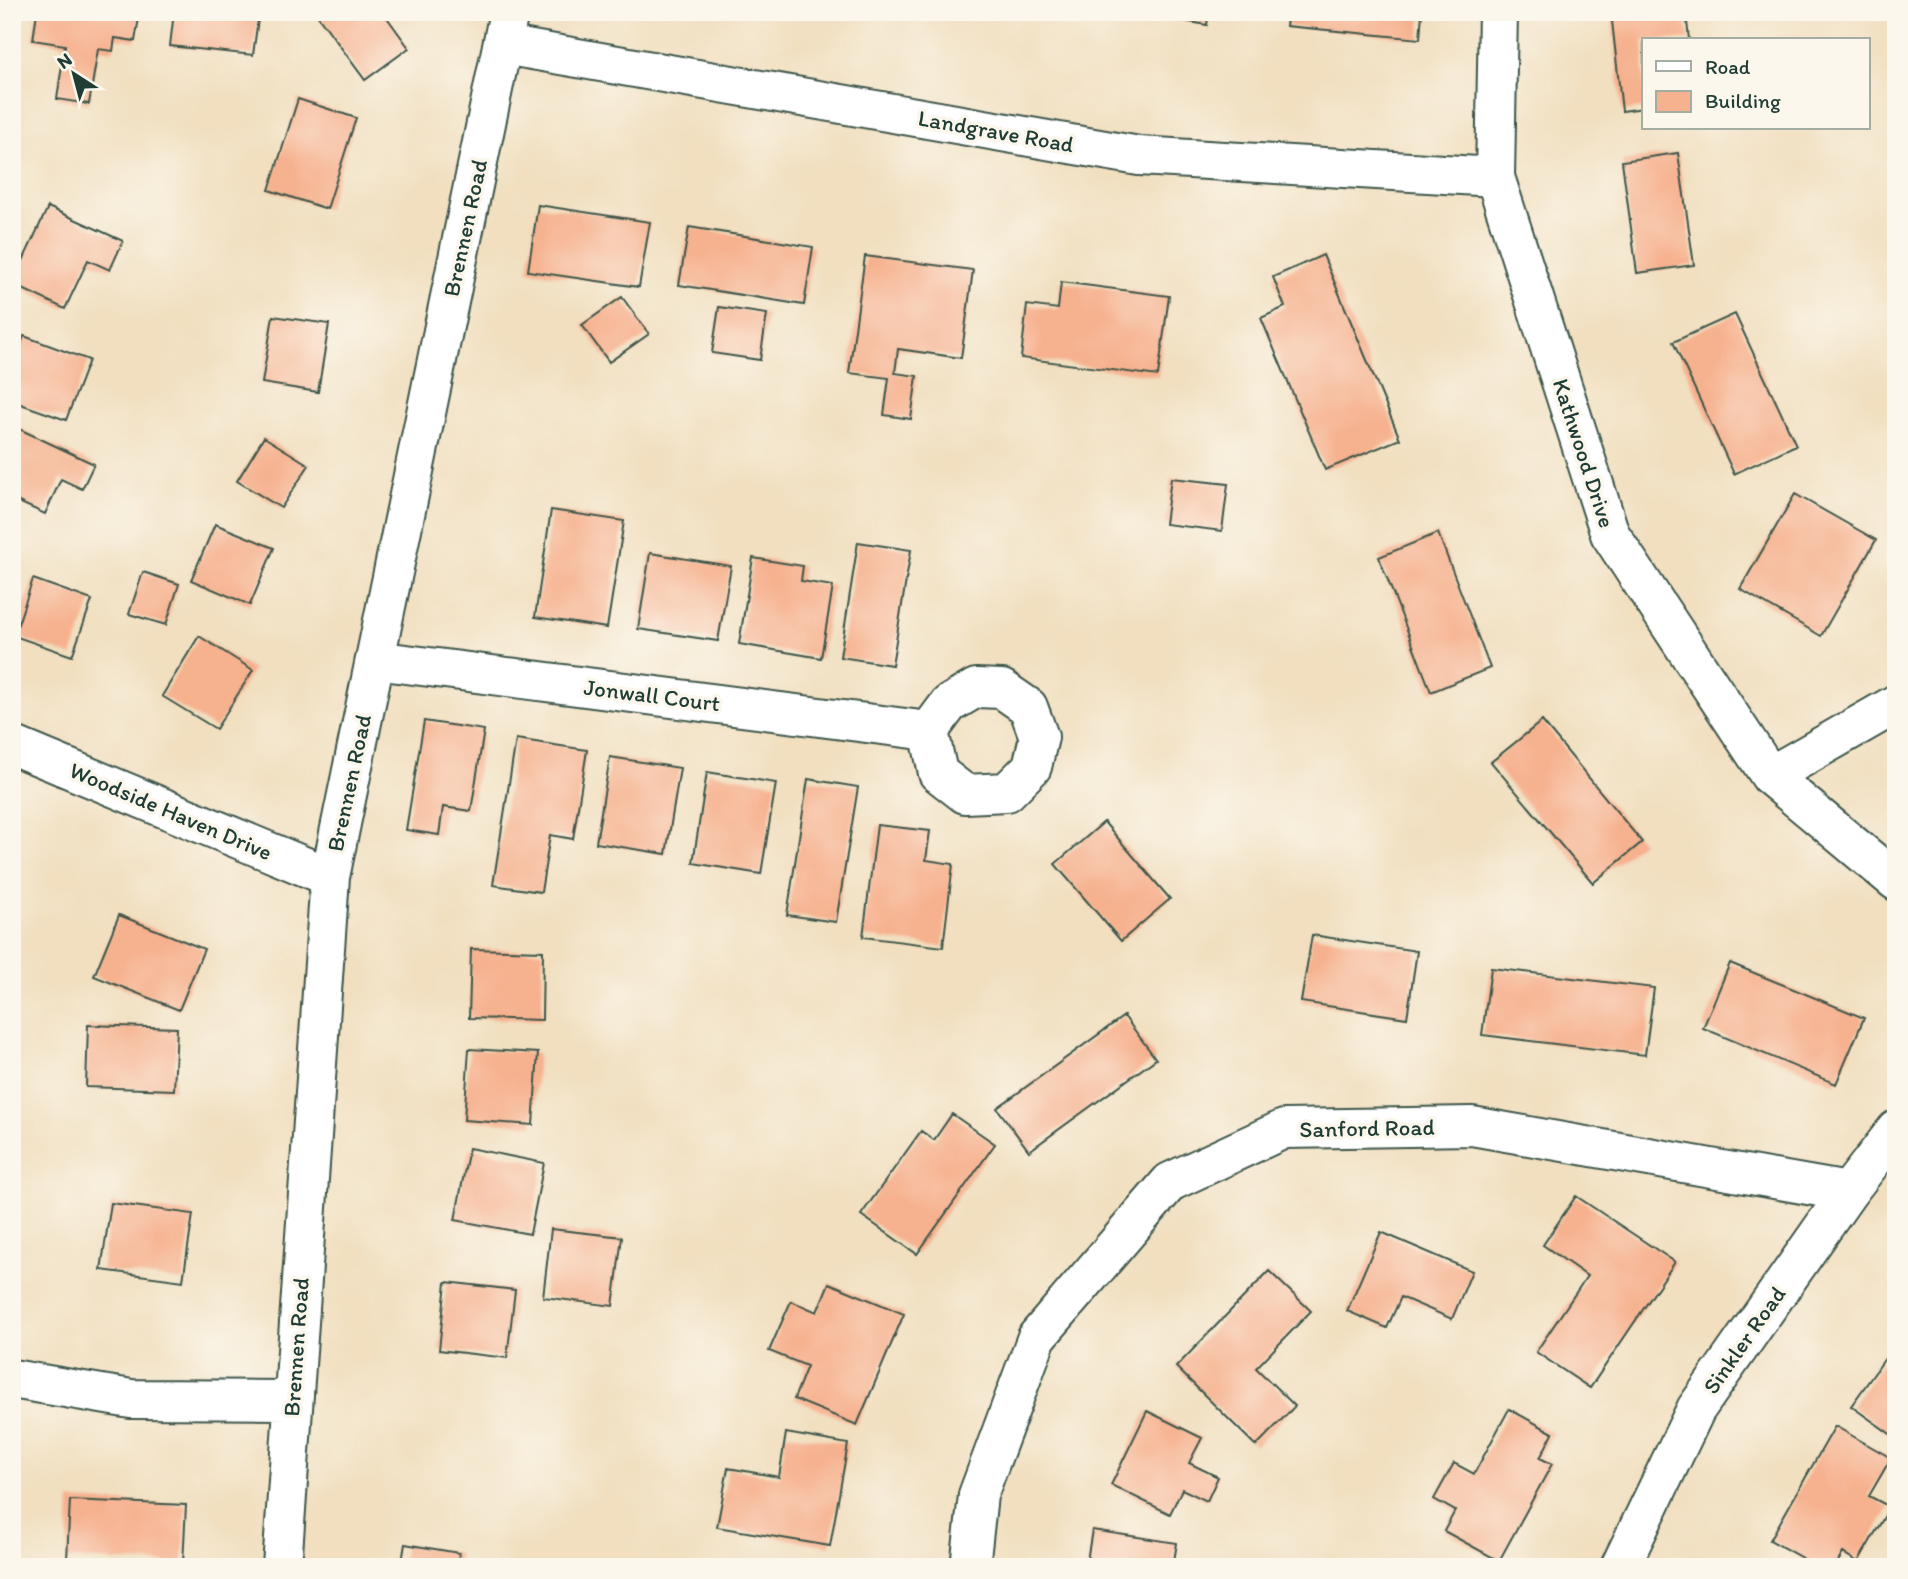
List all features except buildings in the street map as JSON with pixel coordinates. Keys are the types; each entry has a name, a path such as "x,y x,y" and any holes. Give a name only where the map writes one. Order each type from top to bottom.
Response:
{"street":[{"name":"Kathwood Drive","path":"1498,12 1494,177 1610,534 1770,776 1896,881"},
{"name":"Landgrave Road","path":"506,29 1139,156 1494,177"},
{"name":"Brennen Road","path":"282,1567 330,877 506,29"},
{"name":"Jonwall Court","path":"375,660 929,731"},
{"path":"1770,776 1896,704"},
{"name":"Woodside Haven Drive","path":"12,745 330,877"},
{"name":"Sanford Road","path":"970,1567 978,1495 1037,1337 1170,1182 1284,1129 1472,1126 1848,1192"},
{"name":"Sinkler Road","path":"1620,1567 1696,1409 1848,1192 1896,1130"},
{"path":"12,1379 131,1399 292,1400"}]}
